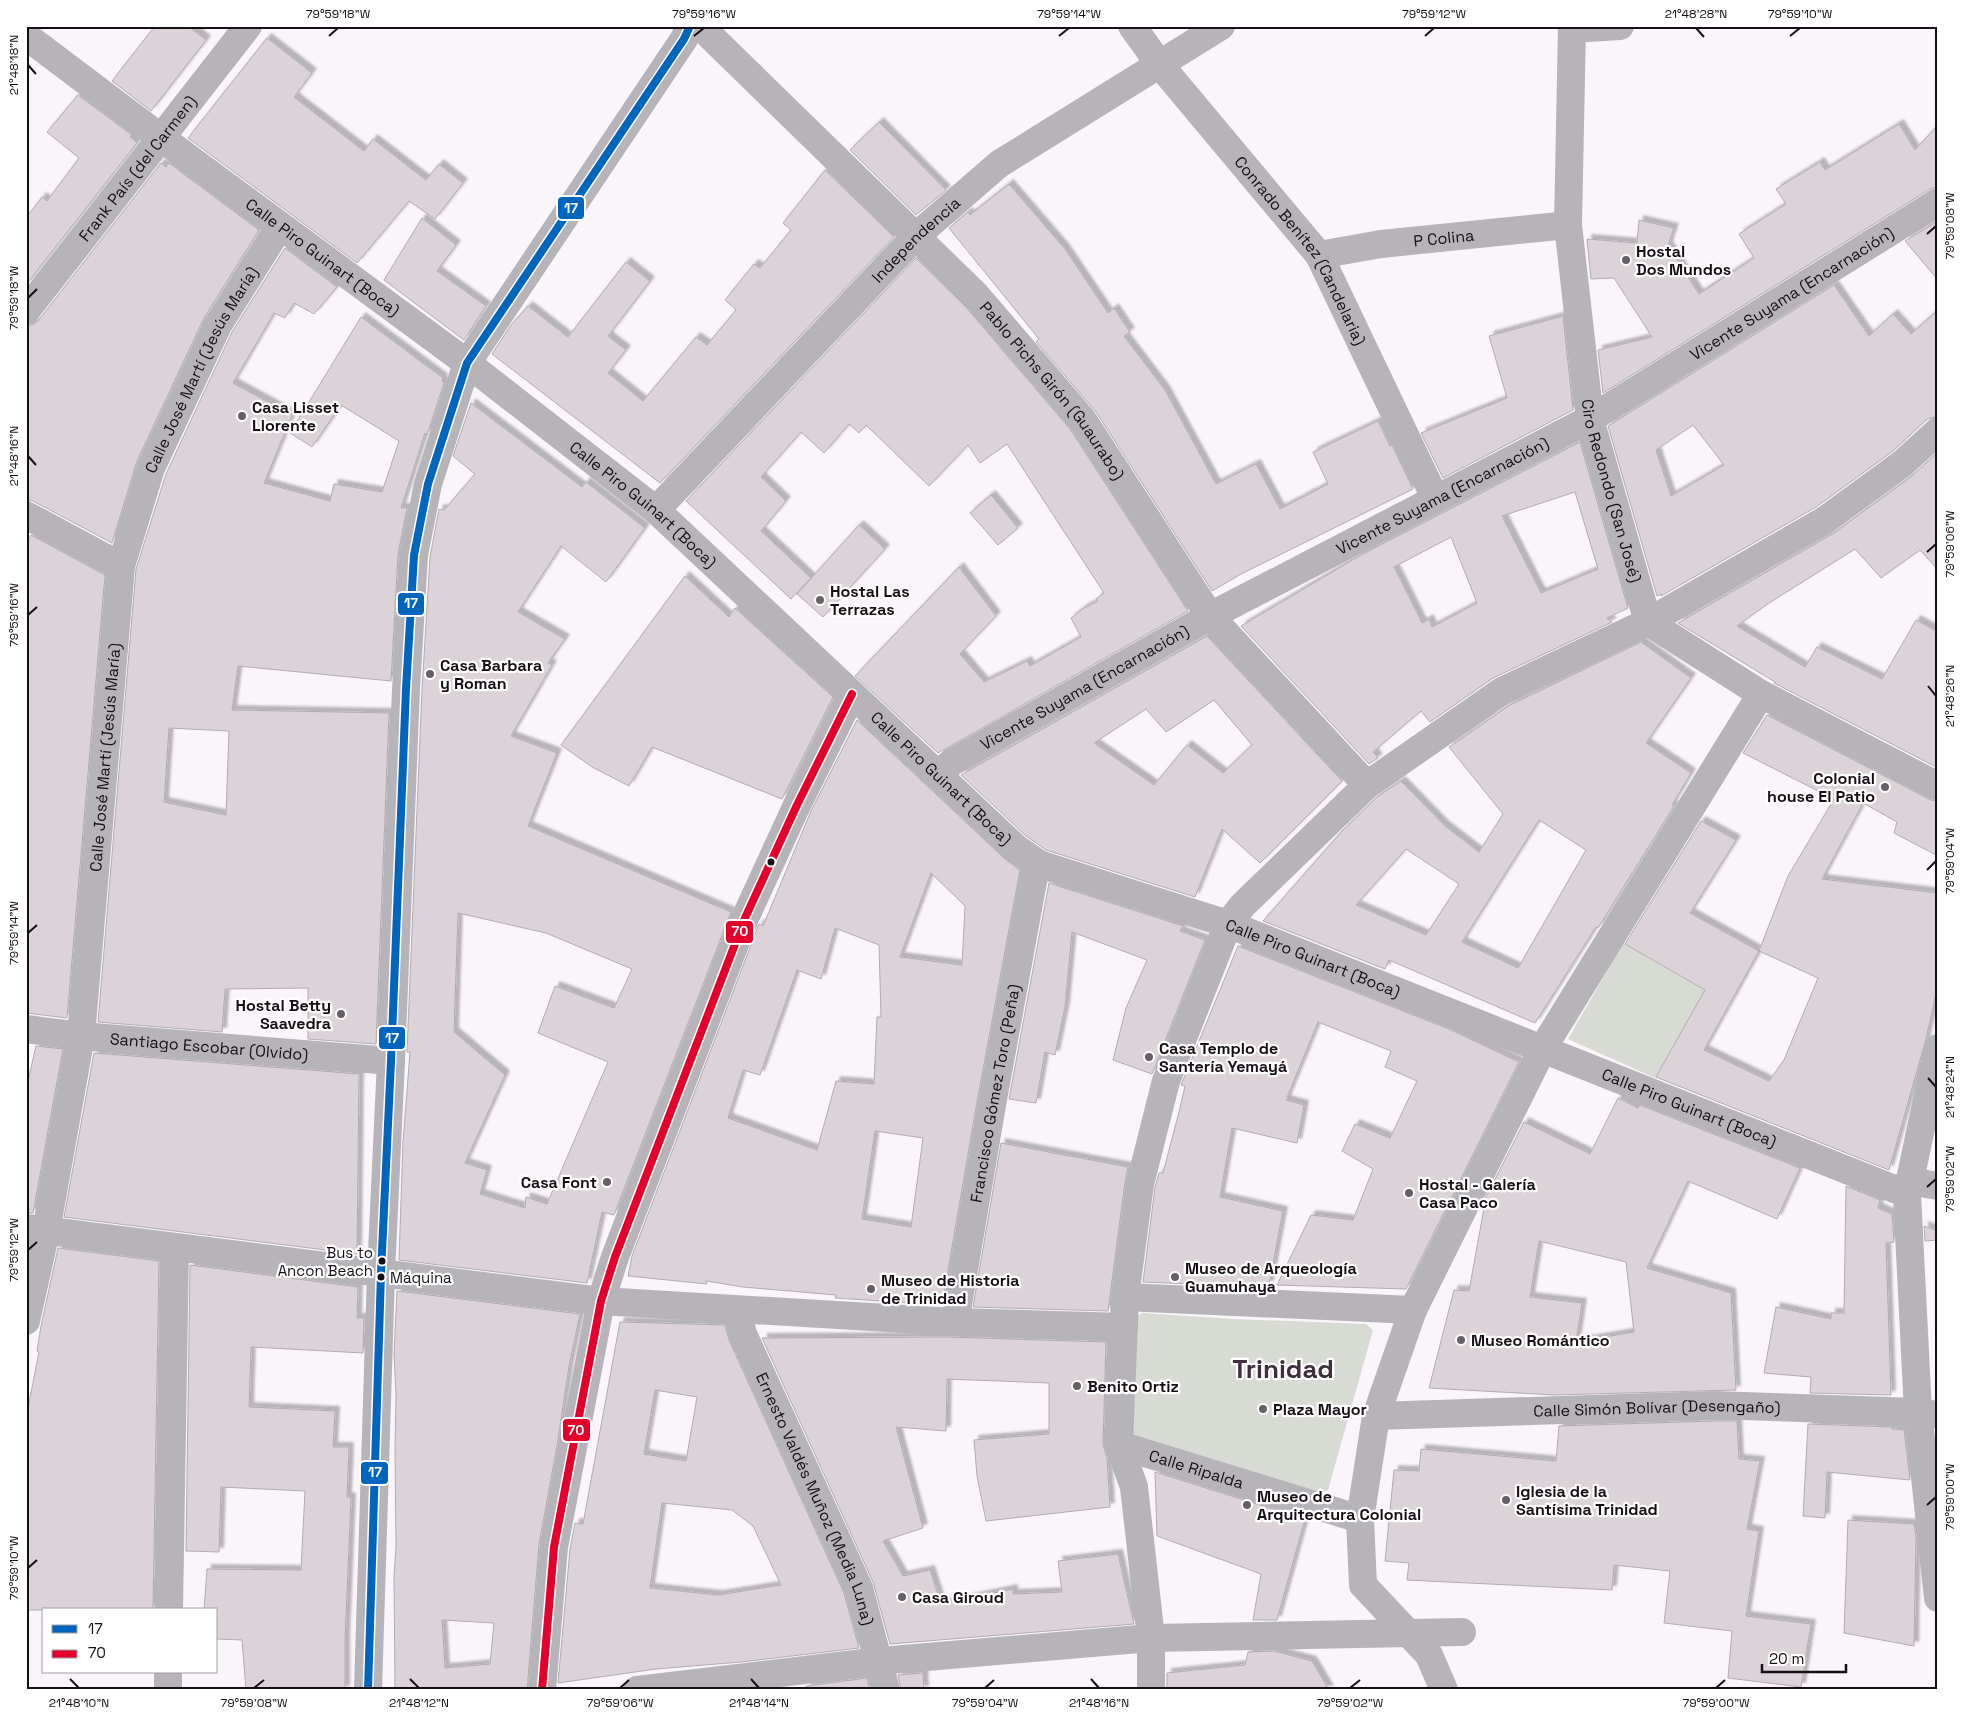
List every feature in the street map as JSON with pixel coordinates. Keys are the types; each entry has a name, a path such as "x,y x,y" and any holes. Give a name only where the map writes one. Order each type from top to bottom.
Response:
{"street":[{"name":"Frank País (del Carmen)","path":"26,311 248,26"},
{"path":"368,1690 381,1273 414,555 428,484 467,363 684,38 690,26"},
{"name":"Pablo Pichs Girón (Guaurabo)","path":"700,26 976,295 1083,420 1210,616 1367,785"},
{"name":"Conrado Benítez (Candelaria)","path":"1132,26 1160,65 1320,255 1434,498"},
{"name":"Independencia","path":"656,510 915,237 999,164 1221,26"},
{"path":"1572,28 1620,26"},
{"name":"Ciro Redondo (San José)","path":"1572,28 1568,225 1590,418 1648,622"},
{"name":"Calle Piro Guinart (Boca)","path":"26,36 467,363 656,510 937,775 1016,848 1039,864 1228,924 1543,1048 1908,1188 1938,1186"},
{"name":"Vicente Suyama (Encarnación)","path":"937,775 952,762 1210,616 1590,418 1938,202"},
{"name":"P Colina","path":"1320,255 1381,244 1568,225"},
{"name":"Calle José Martí (Jesús María)","path":"26,1321 36,1229 81,1036 121,566 151,468 218,325 280,226"},
{"path":"1151,1690 1151,1638 1134,1487 1119,1446 1125,1297 1140,1184 1166,1080 1228,924 1243,905 1367,785 1502,691 1648,622 1825,520 1903,463 1938,431"},
{"path":"26,515 121,566"},
{"path":"1648,622 1761,694 1938,786"},
{"path":"542,1690 554,1548 601,1301 615,1257 745,918 797,805 852,694"},
{"path":"1444,1690 1429,1655 1406,1633 1363,1585 1360,1519 1376,1416 1413,1310 1543,1048 1761,694"},
{"name":"Francisco Gómez Toro (Peña)","path":"955,1322 1034,876 1039,864"},
{"name":"Santiago Escobar (Olvido)","path":"26,1028 81,1036 391,1061"},
{"path":"1938,1048 1908,1188 1928,1414 1938,1598"},
{"path":"36,1229 601,1301 955,1322 1124,1327"},
{"path":"169,1608 175,1247"},
{"path":"1125,1297 1413,1310"},
{"name":"Ernesto Valdés Muñoz (Media Luna)","path":"737,1310 743,1334 858,1588 880,1661 886,1690"},
{"name":"Calle Simón Bolívar (Desengaño)","path":"1376,1416 1714,1404 1928,1414"},
{"name":"Calle Ripalda","path":"1119,1446 1360,1519"},
{"path":"646,1689 880,1661 1151,1638 1462,1632"},
{"path":"168,1674 168,1690"}],"shaded area":[{"path":"1623,943 1705,990 1655,1078 1568,1039"},
{"name":"Plaza Mayor","path":"1142,1313 1366,1324 1373,1330 1328,1490 1318,1494 1131,1436 1133,1320"}],"building":[{"path":"155,26 188,26 206,40 151,111 112,81"},
{"path":"267,38 312,73 294,97 364,151 373,139 426,180 439,164 463,183 435,219 409,201 357,263 188,138"},
{"path":"78,95 132,135 130,137 137,143 26,285 26,218 42,197 47,201 79,158 47,132"},
{"path":"879,122 946,190 916,215 850,150"},
{"path":"1899,124 1915,150 1938,125 1938,186 1930,189 1603,393 1598,350 1652,337 1614,278 1591,279 1587,239 1637,243 1639,220 1674,228 1668,245 1699,294 1754,258 1739,234 1786,204 1776,189 1820,162 1825,170"},
{"path":"161,163 166,167 169,163 259,230 204,318 137,461 112,543 26,499 26,326 38,321"},
{"path":"825,170 894,237 660,483 492,354 511,325 528,306 568,337 626,262 650,281 608,336 626,350 608,373 643,401 696,337 707,345 736,310 725,300 754,264 760,268 791,230 783,223"},
{"path":"1009,184 1065,249 1108,313 1114,308 1130,332 1124,336 1165,390 1216,484 1256,464 1280,509 1328,484 1313,452 1378,421 1413,489 1241,574 1212,591 1096,412 1036,342 1039,339 949,228 968,212 970,215"},
{"path":"422,218 456,245 437,271 486,306 464,340 384,280"},
{"path":"1938,221 1938,280 1905,241"},
{"path":"285,248 337,287 314,314 294,303 285,318 274,313 233,383 292,415 264,483 330,501 334,484 382,492 399,441 341,405 312,447 290,433 361,317 443,378 442,381 444,383 427,435 425,433 401,508 407,508 398,554 391,681 238,666 232,710 389,713 376,1044 308,1039 308,988 225,989 222,1032 98,1022 136,569 166,474 232,332","holes":["169,728 229,731 226,815 164,802"]},
{"path":"916,258 965,306 1070,429 1188,611 938,753 855,676 959,567 996,616 960,654 984,682 1027,661 1030,666 1081,637 1071,618 1084,608 1098,601 1096,599 1104,593 1007,444 980,463 968,445 929,486 866,425 859,433 849,424 824,453 801,432 761,477 786,501 761,531 811,578 791,599 686,501"},
{"path":"1834,285 1869,336 1893,314 1911,334 1938,310 1938,416 1927,419 1893,451 1816,507 1661,596 1661,594 1657,596 1608,426","holes":["1693,425 1724,465 1671,496 1656,450"]},
{"path":"1563,316 1573,410 1443,478 1421,433 1507,398 1489,336"},
{"path":"471,403 582,487 586,482 645,528 606,582 561,546 518,612 565,639 548,663 552,665 511,736 557,753 528,826 731,912 614,1215 602,1212 587,1283 399,1260 403,1142 410,1052 407,1052 422,690 430,557 439,509 444,510 475,474 453,456","holes":["458,913 546,933 632,969 614,1008 555,986 538,1033 608,1062 547,1204 526,1197 525,1208 480,1194 487,1170 465,1163 505,1075 454,1032"]},
{"path":"1580,442 1628,608 1607,618 1612,622 1493,678 1430,722 1421,711 1373,752 1378,758 1369,764 1241,626 1361,555","holes":["1575,492 1598,569 1541,593 1502,516","1451,537 1477,603 1432,627 1429,619 1422,623 1394,567"]},
{"path":"1938,452 1938,570 1920,550 1881,578 1855,549 1769,603 1737,626 1805,667 1817,647 1882,679 1916,620 1938,632 1938,768 1774,683 1678,623 1834,533 1912,476"},
{"path":"991,495 1018,528 998,545 970,513"},
{"path":"859,525 885,549 823,617 797,594"},
{"path":"31,535 105,575 67,1018 26,1013 26,545"},
{"path":"685,576 729,617 735,608 833,697 782,799 652,747 629,786 592,767 561,745"},
{"path":"1207,636 1342,781 1260,863 1222,829 1195,897 1046,850 1026,836 961,775","holes":["1214,700 1252,745 1223,773 1187,745 1154,785 1094,743 1146,709 1166,732"]},
{"path":"1641,642 1691,678 1646,743 1691,773 1672,805 1674,806 1598,928 1596,927 1535,1023 1389,960 1385,969 1263,921 1342,831 1377,797 1401,781 1445,826 1479,852 1503,814 1449,747 1510,705","holes":["1539,820 1586,850 1518,968 1462,942","1406,849 1459,884 1426,935 1356,905"]},
{"path":"1767,715 1931,800 1938,801 1938,856 1894,833 1897,822 1863,803 1822,879 1938,893 1938,984 1926,1039 1889,1170 1656,1077 1705,990 1625,944 1701,821 1736,840 1690,913 1759,951 1788,876 1834,799 1743,753","holes":["1759,951 1818,978 1784,1060 1769,1081 1704,1050"]},
{"path":"857,720 1005,859 1020,870 942,1305 835,1298 836,1295 743,1287 706,1281 707,1284 628,1276 632,1256 759,924 763,926 811,811","holes":["931,873 965,906 962,965 900,957","835,928 879,945 881,1017 877,1017 874,1084 836,1081 817,1150 728,1118 743,1070 760,1075 797,970 821,979","875,1131 923,1138 911,1227 862,1219"]},
{"path":"1049,883 1183,926 1180,931 1205,940 1152,1074 1113,1060 1126,1008 1147,960 1072,932 1065,1007 1055,1055 1045,1052 1036,1103 1009,1099"},
{"path":"1238,946 1449,1029 1519,1062 1406,1289 1277,1285 1311,1215 1353,1220 1373,1169 1342,1151 1355,1124 1390,1138 1417,1081 1385,1067 1391,1051 1318,1022 1286,1100 1304,1105 1297,1143 1232,1128 1220,1197 1283,1211 1269,1285 1236,1283 1236,1286 1143,1282 1155,1187 1159,1173 1163,1173 1179,1112 1185,1086 1181,1085"},
{"path":"36,1046 63,1049 33,1213 26,1213 26,1090"},
{"path":"94,1053 359,1074 357,1254 64,1217"},
{"path":"1618,1098 1638,1108 1640,1105 1800,1168 1777,1219 1688,1181 1647,1268 1731,1293 1736,1390 1554,1395 1429,1388 1454,1290 1469,1291 1486,1197 1524,1122 1590,1154","holes":["1539,1241 1626,1262 1634,1332 1576,1342 1582,1303 1530,1297"]},
{"path":"1001,1143 1128,1167 1108,1311 973,1307"},
{"path":"1846,1186 1880,1200 1878,1208 1892,1214 1894,1242 1886,1243 1891,1395 1810,1393 1811,1377 1764,1373 1776,1307 1831,1319 1831,1313 1844,1313"},
{"path":"1924,1226 1938,1231 1938,1240 1925,1241"},
{"path":"58,1248 159,1261 153,1608 42,1608 42,1610 26,1610 26,1418 39,1352 37,1351"},
{"path":"190,1265 358,1287 357,1318 364,1318 363,1353 251,1347 249,1407 335,1411 333,1447 349,1447 347,1497 351,1498 345,1640 345,1690 246,1690 242,1640 218,1639 218,1608 204,1608 207,1569 301,1570 305,1491 221,1487 219,1552 186,1551"},
{"path":"397,1291 580,1314 569,1366 539,1544 527,1690 395,1690 396,1396 394,1354","holes":["442,1620 494,1623 490,1664 445,1668"]},
{"path":"620,1322 725,1325 729,1340 844,1593 859,1648 741,1662 656,1669 558,1683 570,1549 575,1523 583,1524","holes":["655,1390 697,1397 686,1461 644,1454","662,1503 732,1510 753,1526 781,1585 718,1595 650,1588"]},
{"path":"946,1337 1106,1342 1103,1444 1107,1458 1110,1507 986,1521 977,1476 974,1440 1049,1434 1049,1383 947,1379 946,1431 896,1427 923,1528 883,1541 903,1576 930,1570 941,1604 1013,1589 1013,1594 1062,1592 1058,1561 1118,1554 1134,1624 890,1644 873,1582 762,1338"},
{"path":"1737,1421 1739,1459 1760,1461 1747,1529 1759,1531 1746,1616 1811,1624 1801,1687 1728,1678 1732,1631 1664,1623 1670,1571 1614,1565 1612,1590 1407,1580 1409,1563 1385,1561 1394,1470 1419,1471 1421,1449 1556,1461 1559,1426"},
{"path":"1808,1424 1892,1427 1892,1429 1904,1430 1910,1480 1827,1472 1825,1518 1803,1516"},
{"path":"1155,1472 1305,1519 1277,1620 1253,1620 1261,1574 1157,1536"},
{"path":"1848,1520 1914,1524 1916,1536 1914,1646 1844,1633"},
{"path":"1274,1651 1312,1661 1329,1690 1167,1690 1167,1673 1245,1665 1248,1652"},
{"path":"923,1673 924,1690 901,1690 898,1675"},
{"path":"867,1678 870,1690 807,1690 806,1686"}],"transit line":[{"name":"17","path":"368,1690 381,1273 406,689 414,555 428,484 467,363 684,39 690,26"},
{"name":"70","path":"542,1690 554,1547 601,1301 615,1257 745,918 797,805 852,694"}],"place":[{"name":"Hostal Dos Mundos","path":"1626,260"},
{"name":"Casa Lisset Llorente","path":"242,416"},
{"name":"Hostal Las Terrazas","path":"820,600"},
{"name":"Casa Barbara y Roman","path":"430,674"},
{"name":"Colonial house El Patio","path":"1885,787"},
{"name":"Hostal Betty Saavedra","path":"341,1014"},
{"name":"Casa Templo de Santería Yemayá","path":"1149,1057"},
{"name":"Casa Font","path":"607,1182"},
{"name":"Hostal - Galería Casa Paco","path":"1409,1193"},
{"name":"Bus to Ancon Beach","path":"382,1261"},
{"name":"Máquina","path":"381,1277"},
{"name":"Museo de Arqueología Guamuhaya","path":"1175,1277"},
{"name":"Museo de Historia de Trinidad","path":"871,1289"},
{"name":"Museo Romántico","path":"1461,1340"},
{"name":"Benito Ortiz","path":"1077,1386"},
{"name":"Plaza Mayor","path":"1263,1409"},
{"name":"Iglesia de la Santísima Trinidad","path":"1506,1500"},
{"name":"Museo de Arquitectura Colonial","path":"1247,1505"},
{"name":"Casa Giroud","path":"902,1597"}],"district":[{"name":"Trinidad","path":"1283,1369"}]}
